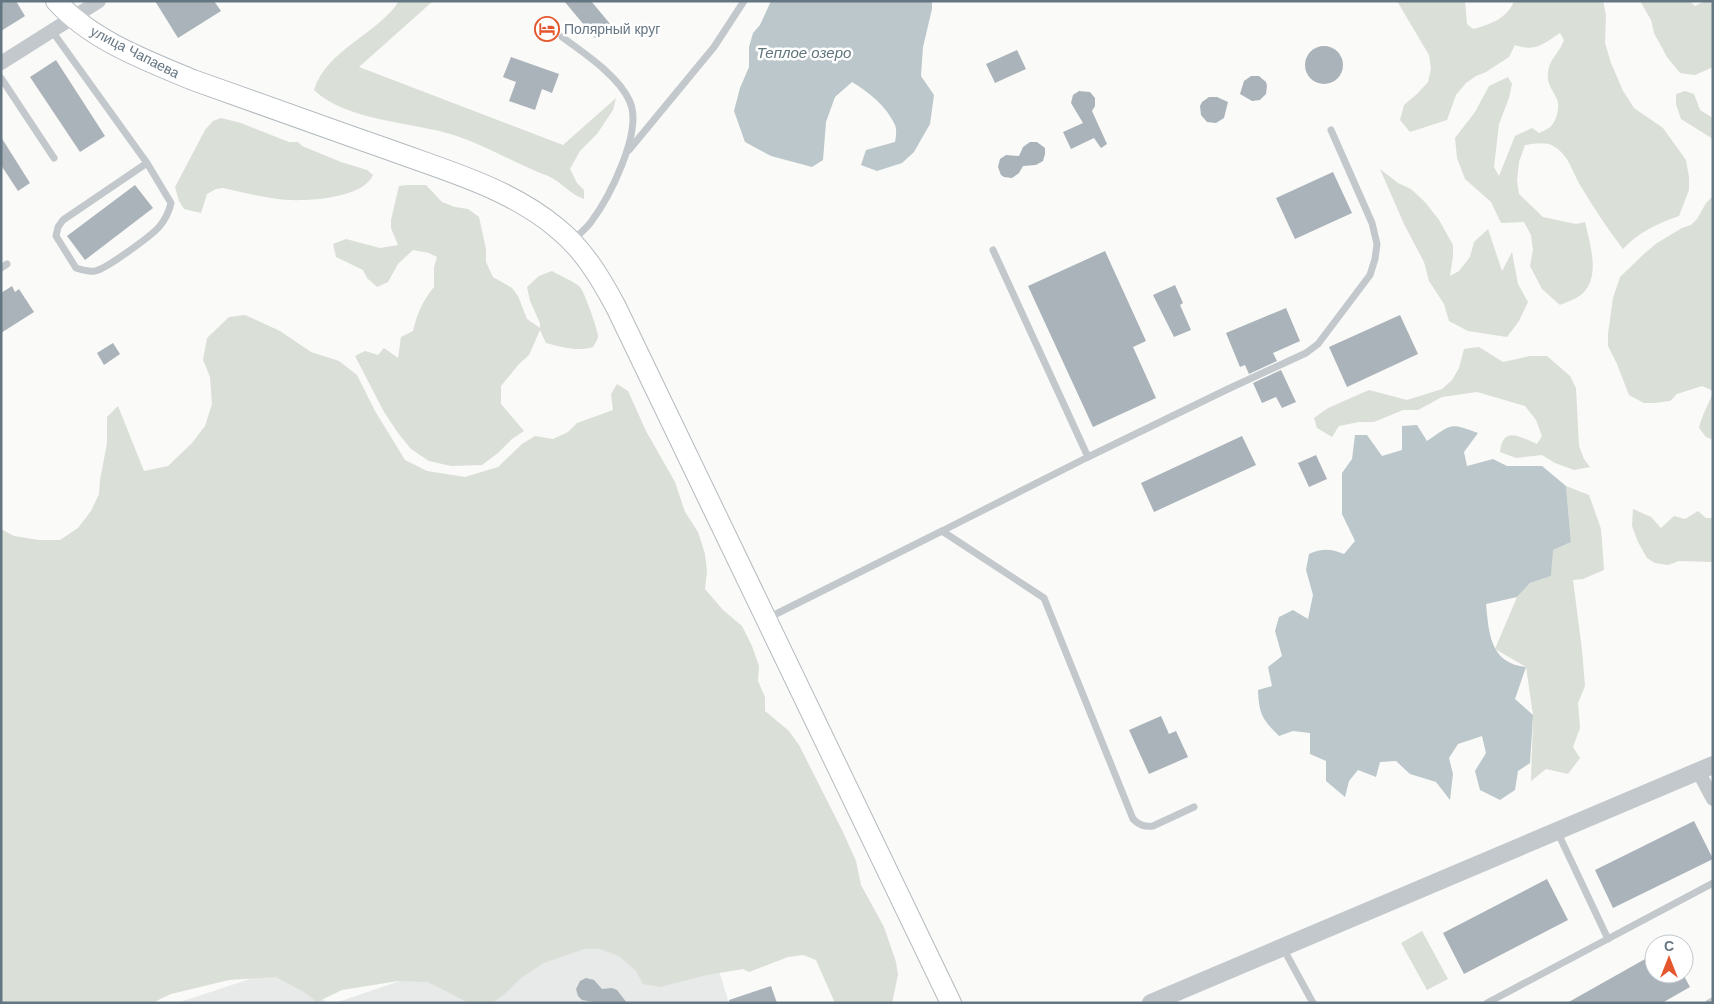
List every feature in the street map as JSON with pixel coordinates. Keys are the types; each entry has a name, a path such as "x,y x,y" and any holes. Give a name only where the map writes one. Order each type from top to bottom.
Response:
{"main road":[{"name":"улица Чапаева","path":"56,1 73,18 106,40 155,64 193,80 477,181 530,208 552,223 572,241 593,266 616,306 951,1003"}],"street":[{"path":"1,63 99,1"},
{"path":"1150,1003 1705,768 1713,799"}],"lane":[{"path":"627,152 714,47 744,1"},
{"path":"52,31 148,163 171,203 170,212 158,228 109,266 95,271 76,268 56,236 63,220 148,163"},
{"path":"562,37 612,77 630,101 633,112 633,127 627,152 610,193 590,224 572,241"},
{"path":"1,78 54,158"},
{"path":"765,619 1088,457 1306,353 1318,344 1370,275 1377,244 1372,223 1331,130"},
{"path":"993,250 1088,457"},
{"path":"942,531 1044,598 1133,819 1137,824 1145,827 1153,826 1194,807"},
{"path":"1557,831 1608,939"},
{"path":"1487,1003 1713,884"},
{"path":"1282,947 1313,1003"},
{"path":"1709,1003 1713,1001"}],"shaded area":[{"path":"399,1 433,1 359,67 563,145 616,98 613,110 597,134 580,151 570,169 577,183 584,190 584,199 548,176 466,139 361,114 327,100 314,90 320,76 330,64 390,13"},
{"path":"1397,1 1465,1 1467,24 1473,29 1491,23 1503,16 1514,1 1603,1 1606,15 1605,43 1623,91 1634,108 1663,128 1686,160 1689,190 1679,216 1648,229 1623,249 1590,201 1564,155 1552,145 1540,143 1525,145 1519,162 1517,180 1519,194 1543,217 1576,224 1585,222 1589,240 1593,270 1588,287 1580,296 1560,305 1542,289 1530,266 1533,250 1531,235 1524,222 1501,223 1491,202 1465,179 1457,158 1455,138 1475,112 1489,86 1508,77 1512,84 1499,124 1494,167 1499,176 1515,136 1532,128 1539,133 1549,128 1555,119 1558,102 1549,84 1548,72 1550,63 1564,40 1560,33 1539,46 1528,48 1515,45 1509,57 1466,83 1456,95 1447,120 1410,132 1400,120 1404,105 1428,82 1431,69 1429,55"},
{"path":"1640,1 1689,1 1695,6 1705,1 1713,1 1713,67 1695,75 1680,73 1667,57 1654,33 1651,20"},
{"path":"1685,91 1694,94 1700,110 1713,118 1713,139 1681,119 1676,104 1676,94"},
{"path":"221,118 241,123 289,142 298,142 302,146 341,162 367,170 373,175 359,189 335,197 288,200 263,197 223,188 216,189 207,194 201,213 184,209 179,201 175,187 205,130 213,121"},
{"path":"1380,169 1398,183 1411,189 1425,202 1439,220 1453,245 1450,276 1459,271 1470,257 1474,242 1488,229 1502,271 1512,252 1518,284 1528,302 1519,321 1507,337 1468,331 1449,321 1444,304 1429,281 1424,262 1404,224"},
{"path":"426,185 442,202 468,209 479,217 486,249 486,262 493,277 512,288 518,296 527,319 540,328 540,323 530,301 527,287 539,276 552,271 580,287 597,332 598,339 593,347 576,349 546,343 540,330 529,355 501,386 501,404 524,431 482,465 451,466 429,461 411,449 384,412 355,356 365,351 378,355 384,348 398,358 401,337 413,331 421,307 434,287 434,267 437,257 429,253 413,250 398,264 388,282 377,287 367,278 363,270 336,257 333,244 346,239 380,248 398,245 391,228 391,220 399,186"},
{"path":"1713,196 1713,391 1702,386 1677,394 1670,401 1644,403 1629,395 1608,346 1613,298 1620,277 1657,243 1682,228 1691,225"},
{"path":"245,315 280,331 311,352 339,361 357,375 375,411 405,460 427,471 465,477 498,467 522,444 535,436 553,439 568,432 577,423 613,410 611,394 617,384 628,391 646,431 675,482 685,512 698,532 705,554 707,571 705,589 723,610 742,626 759,666 758,681 765,697 765,711 789,731 799,745 856,861 861,885 884,927 896,962 898,975 892,1003 835,1003 816,960 803,955 788,957 749,972 743,969 707,975 660,987 643,984 636,971 619,956 600,949 584,949 544,963 521,978 505,994 492,1003 469,1003 428,982 398,981 342,990 317,1002 304,992 276,977 229,980 171,994 152,1003 1,1003 1,529 14,536 39,540 60,540 78,528 91,511 99,494 107,443 107,417 118,406 144,471 168,466 192,443 205,426 212,404 210,377 203,360 207,338 229,317"},
{"path":"1479,347 1503,362 1530,356 1547,356 1570,376 1576,388 1579,446 1584,459 1590,467 1574,470 1555,463 1542,455 1516,458 1500,452 1505,438 1513,435 1537,444 1542,436 1536,420 1525,406 1477,392 1442,397 1418,410 1403,410 1374,422 1359,422 1339,426 1332,437 1317,428 1314,418 1328,408 1369,390 1407,400 1442,389 1452,380 1459,368 1464,349"},
{"path":"1713,393 1713,440 1706,437 1699,428"},
{"path":"1566,486 1589,495 1601,529 1604,570 1583,579 1573,580 1585,686 1578,703 1580,728 1573,747 1580,758 1568,774 1546,769 1531,781 1533,715 1526,667 1495,649 1517,597 1530,583 1551,576 1552,550 1571,542"},
{"path":"1633,509 1651,517 1661,528 1674,516 1685,519 1698,511 1706,518 1713,518 1713,562 1679,561 1668,565 1655,563 1647,558 1632,526"},
{"path":"612,890 713,952 729,1003 335,1003 435,969"},
{"path":"1422,931 1448,979 1427,990 1401,943"},
{"path":"296,964 326,1003 177,1003"}],"water":[{"name":"Теплое озеро","path":"771,1 932,1 932,9 923,47 921,76 934,95 930,124 914,152 902,163 877,171 861,165 866,150 895,142 896,129 892,118 882,106 865,90 852,82 835,97 826,122 823,160 812,167 771,156 745,142 734,111 740,88 749,67 749,47 753,33 760,25"},
{"path":"1417,425 1427,441 1451,426 1461,427 1478,433 1464,452 1467,466 1493,459 1507,466 1542,466 1566,486 1571,542 1553,550 1551,576 1530,583 1517,597 1486,604 1490,636 1498,653 1505,660 1526,667 1515,699 1533,715 1530,763 1518,771 1515,790 1500,800 1480,790 1475,771 1486,753 1482,736 1458,744 1449,758 1453,774 1450,800 1436,782 1410,774 1396,761 1380,762 1376,777 1358,770 1349,781 1345,797 1326,781 1326,761 1310,754 1310,733 1293,731 1279,736 1262,716 1259,705 1258,690 1272,686 1268,667 1282,656 1275,631 1279,617 1293,610 1308,619 1313,595 1306,570 1309,554 1327,550 1344,554 1355,541 1342,514 1342,473 1352,459 1355,435 1367,435 1382,456 1402,450 1402,426"}],"building":[{"path":"1,1 16,1 25,16 1,31"},
{"path":"155,1 214,1 221,11 178,38"},
{"path":"564,1 591,1 611,25 595,38"},
{"path":"1324,46 1337,52 1343,65 1337,78 1324,84 1311,78 1305,65 1311,52"},
{"path":"1017,50 1026,69 995,83 986,64"},
{"path":"511,57 559,74 552,93 542,89 535,110 509,101 516,82 503,77"},
{"path":"56,60 105,136 80,152 30,77"},
{"path":"1251,76 1259,76 1266,82 1266,94 1260,100 1252,101 1240,94 1244,81"},
{"path":"1079,91 1090,92 1095,98 1095,106 1092,111 1107,144 1101,148 1094,138 1071,149 1063,132 1083,123 1071,103 1073,95"},
{"path":"1209,97 1217,97 1228,102 1224,118 1216,123 1207,122 1201,115 1200,106"},
{"path":"1,137 30,183 18,191 1,165"},
{"path":"1030,142 1037,142 1045,148 1043,161 1036,165 1023,166 1019,173 1012,178 1001,175 998,167 1000,159 1006,155 1019,156 1023,147"},
{"path":"1333,172 1352,213 1295,239 1276,198"},
{"path":"135,185 153,208 85,260 67,236"},
{"path":"1105,251 1146,341 1133,347 1156,398 1093,427 1028,286"},
{"path":"1175,285 1183,303 1180,305 1191,330 1174,337 1153,295"},
{"path":"12,286 15,292 19,289 34,312 1,333 1,293"},
{"path":"1286,308 1300,341 1273,353 1277,361 1249,374 1245,365 1240,367 1226,333"},
{"path":"1400,315 1418,354 1347,387 1329,347"},
{"path":"113,343 120,354 104,365 97,353"},
{"path":"1281,370 1296,402 1282,408 1276,397 1262,403 1253,383"},
{"path":"1242,436 1256,465 1154,512 1141,483"},
{"path":"1316,455 1327,479 1309,487 1298,463"},
{"path":"1161,716 1169,734 1176,731 1188,757 1149,774 1129,730"},
{"path":"1694,821 1713,859 1613,908 1595,870"},
{"path":"1547,879 1568,920 1464,974 1443,933"},
{"path":"1644,960 1644,984 1688,984 1690,987 1662,1003 1567,1003"},
{"path":"586,978 594,980 602,989 612,988 617,990 627,1003 599,1003 582,1000 578,996 576,989 580,981"},
{"path":"771,986 777,1003 730,1003 729,1000"}],"place":[{"name":"Полярный круг","path":"547,29"}]}
